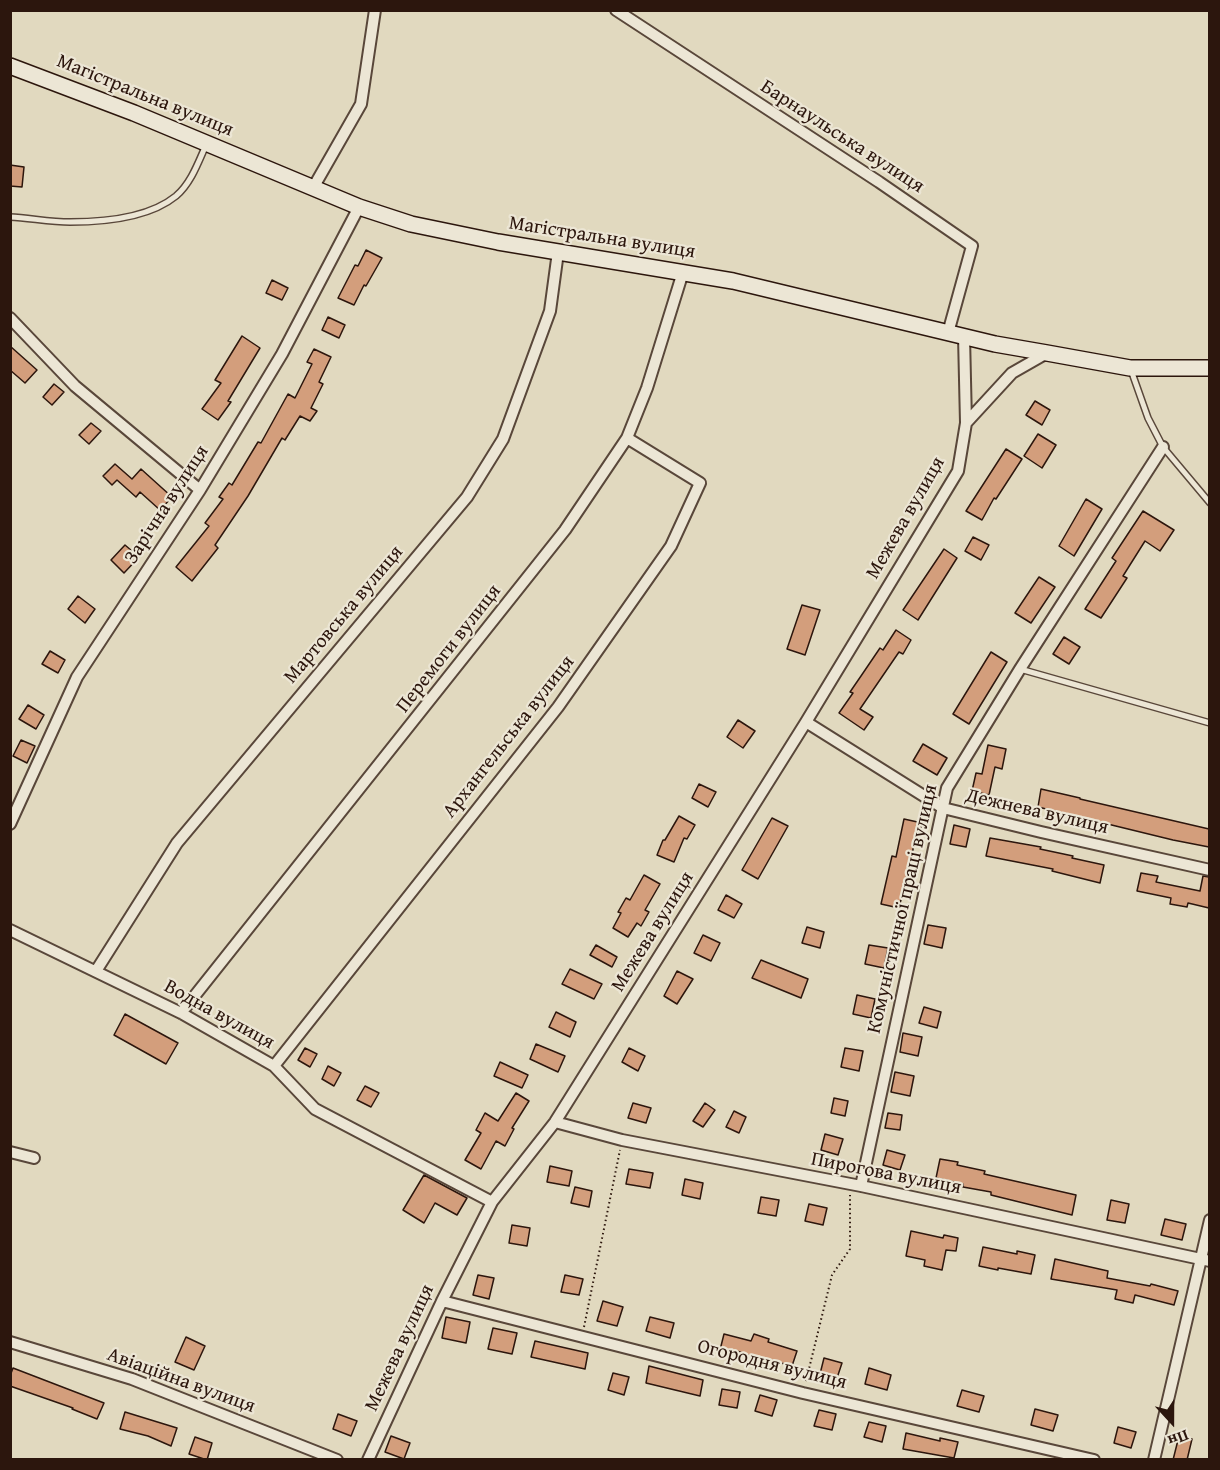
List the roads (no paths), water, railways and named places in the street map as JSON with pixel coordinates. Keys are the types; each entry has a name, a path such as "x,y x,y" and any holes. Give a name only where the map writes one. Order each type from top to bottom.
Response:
{"main road":[{"name":"Магістральна вулиця","path":"10,66 134,113 359,207 411,224 498,242 733,281 948,333 1130,368 1209,368"}],"street":[{"path":"313,188 361,104 375,10"},
{"name":"Барнаульська вулиця","path":"616,10 879,182 972,246 948,333"},
{"name":"Зарічна вулиця","path":"10,824 77,677 200,490 282,354 359,207"},
{"name":"Мартовська вулиця","path":"96,971 177,843 467,497 503,439 550,311 558,252"},
{"name":"Перемоги вулиця","path":"182,1013 565,531 627,438 647,388 683,272"},
{"path":"10,318 75,386 200,490"},
{"name":"Межева вулиця","path":"368,1460 442,1301 492,1202 555,1122 806,722 958,471 966,423 964,336"},
{"path":"966,423 1012,373 1047,353"},
{"name":"Архангельська вулиця","path":"274,1066 558,707 671,546 700,483 627,438"},
{"name":"Комуністичної праці вулиця","path":"856,1186 947,788 1020,669 1163,447"},
{"name":"Дежнева вулиця","path":"806,722 943,808 1209,870"},
{"name":"Водна вулиця","path":"10,930 182,1013 274,1066 315,1109 492,1202"},
{"name":"Пирогова вулиця","path":"555,1122 622,1140 856,1186 1205,1260"},
{"path":"10,1152 34,1158"},
{"path":"1154,1460 1205,1260 1209,1220"},
{"name":"Огородня вулиця","path":"442,1301 803,1393 1094,1460"},
{"name":"Авіаційна вулиця","path":"10,1342 132,1379 337,1460"}],"lane":[{"path":"10,217 69,222 110,219 148,211 176,196 191,179 206,143"},
{"path":"1130,368 1148,418 1163,447 1209,503"},
{"path":"1020,669 1209,723"}]}
